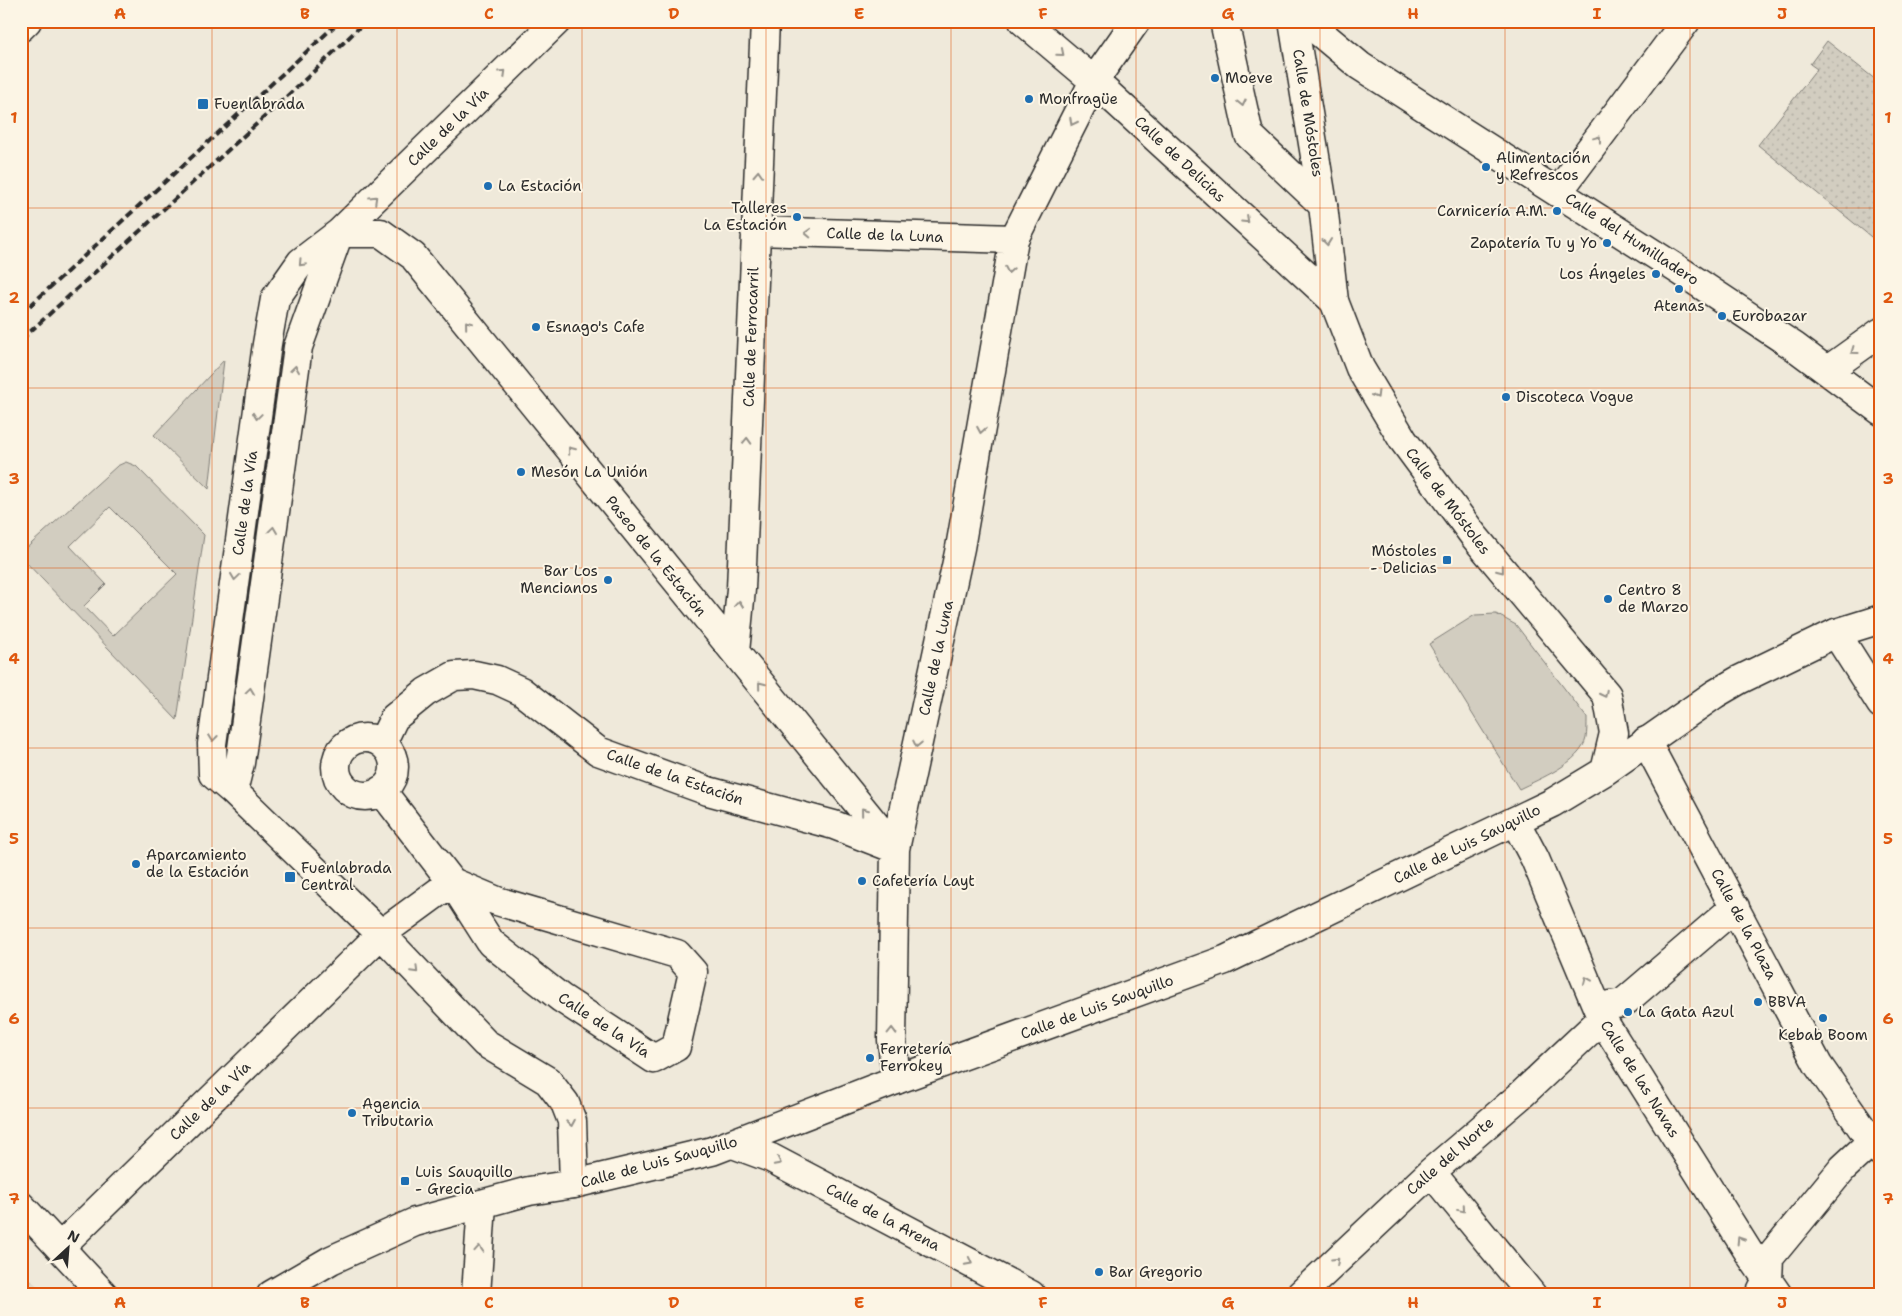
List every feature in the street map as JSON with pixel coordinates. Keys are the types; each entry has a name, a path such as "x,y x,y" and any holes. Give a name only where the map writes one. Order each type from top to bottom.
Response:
{"street":[{"path":"21,27 27,21"},
{"name":"Calle de la Vía","path":"557,21 339,233 301,262 276,299 267,344 212,744 213,774 381,934 485,1043 548,1081 565,1103 572,1122 574,1184"},
{"name":"Calle de Ferrocarril","path":"735,652 741,588 765,21"},
{"name":"Calle de Delicias","path":"1024,21 1094,81 1334,301"},
{"name":"Calle de la Luna","path":"896,1080 892,1040 895,849 960,548 1014,239 1094,81 1136,21"},
{"name":"Calle de Móstoles","path":"1224,21 1249,135 1323,205"},
{"name":"Calle de Móstoles","path":"1293,21 1323,205 1334,301 1360,368 1403,440 1474,536 1607,695 1614,733 1605,771"},
{"name":"Calle del Humilladero","path":"1306,21 1360,66 1682,272 1828,370 1881,411"},
{"path":"1558,192 1686,21"},
{"name":"Calle de la Luna","path":"755,232 1014,239"},
{"name":"Calle de la Vía","path":"233,791 240,763 298,347 339,233"},
{"name":"Paseo de la Estación","path":"339,233 381,233 412,256 895,849"},
{"path":"1828,370 1881,332"},
{"name":"Calle de Luis Sauquillo","path":"271,1295 331,1260 415,1222 529,1191 574,1184 712,1152 896,1080 1225,960 1552,803 1605,771 1715,694 1788,654 1836,633 1881,619"},
{"path":"1836,633 1881,704"},
{"name":"Calle de la Estación","path":"382,743 394,718 426,692 454,676 481,676 497,680 521,691 598,751 708,791 834,825 895,849"},
{"path":"364,738 374,739 382,743 389,750 393,760 394,770 391,779 381,790 372,795 362,796 352,792 339,780 336,770 336,760 342,749 350,742 364,738"},
{"name":"Calle de la Plaza","path":"1646,741 1818,1065 1878,1142"},
{"name":"Calle de la Vía","path":"381,790 452,882 491,942 561,998 654,1059 676,1047 693,972 677,954 497,901 452,882"},
{"name":"Calle de las Navas","path":"1515,822 1535,859 1600,1013 1751,1256 1768,1290"},
{"name":"Calle de la Vía","path":"60,1247 381,934 452,882"},
{"path":"1600,1013 1623,1003 1735,907"},
{"name":"Calle del Norte","path":"1300,1295 1431,1172 1520,1096 1600,1013"},
{"path":"1768,1290 1769,1258 1843,1168 1878,1142"},
{"name":"Calle de la Arena","path":"733,1144 771,1158 1031,1295"},
{"path":"1431,1172 1532,1295"},
{"path":"476,1295 482,1204"},
{"path":"21,1206 104,1295"}],"shaded area":[{"path":"1827,41 1881,84 1881,245 1758,145 1817,69 1810,64"},
{"path":"224,360 209,489 154,435"},
{"path":"126,462 136,466 204,535 177,720 21,557 21,553 117,466","holes":["110,507 177,574 113,636 84,606 106,584 70,546"]},
{"path":"1496,614 1516,625 1587,718 1586,738 1583,747 1576,755 1548,775 1519,789 1429,644 1475,615"},
{"path":"21,1271 47,1295 21,1295"}],"railway":[{"path":"21,314 340,21"},
{"path":"21,340 310,75 366,21"}],"place":[{"name":"Moeve","path":"1215,78"},
{"name":"Monfragüe","path":"1029,99"},
{"name":"Fuenlabrada","path":"203,104"},
{"name":"Alimentación y Refrescos","path":"1486,167"},
{"name":"La Estación","path":"488,186"},
{"name":"Carnicería A.M.","path":"1557,211"},
{"name":"Talleres La Estación","path":"797,217"},
{"name":"Zapatería Tu y Yo","path":"1607,243"},
{"name":"Los Ángeles","path":"1656,274"},
{"name":"Atenas","path":"1679,289"},
{"name":"Eurobazar","path":"1722,316"},
{"name":"Esnago's Cafe","path":"536,327"},
{"name":"Discoteca Vogue","path":"1506,397"},
{"name":"Mesón La Unión","path":"521,472"},
{"name":"Móstoles - Delicias","path":"1447,560"},
{"name":"Bar Los Mencianos","path":"608,580"},
{"name":"Centro 8 de Marzo","path":"1608,599"},
{"name":"Aparcamiento de la Estación","path":"136,864"},
{"name":"Fuenlabrada Central","path":"290,877"},
{"name":"Cafetería Layt","path":"862,881"},
{"name":"BBVA","path":"1758,1002"},
{"name":"La Gata Azul","path":"1628,1012"},
{"name":"Kebab Boom","path":"1823,1018"},
{"name":"Ferretería Ferrokey","path":"870,1058"},
{"name":"Agencia Tributaria","path":"352,1113"},
{"name":"Luis Sauquillo - Grecia","path":"405,1181"},
{"name":"Bar Gregorio","path":"1099,1272"}]}
